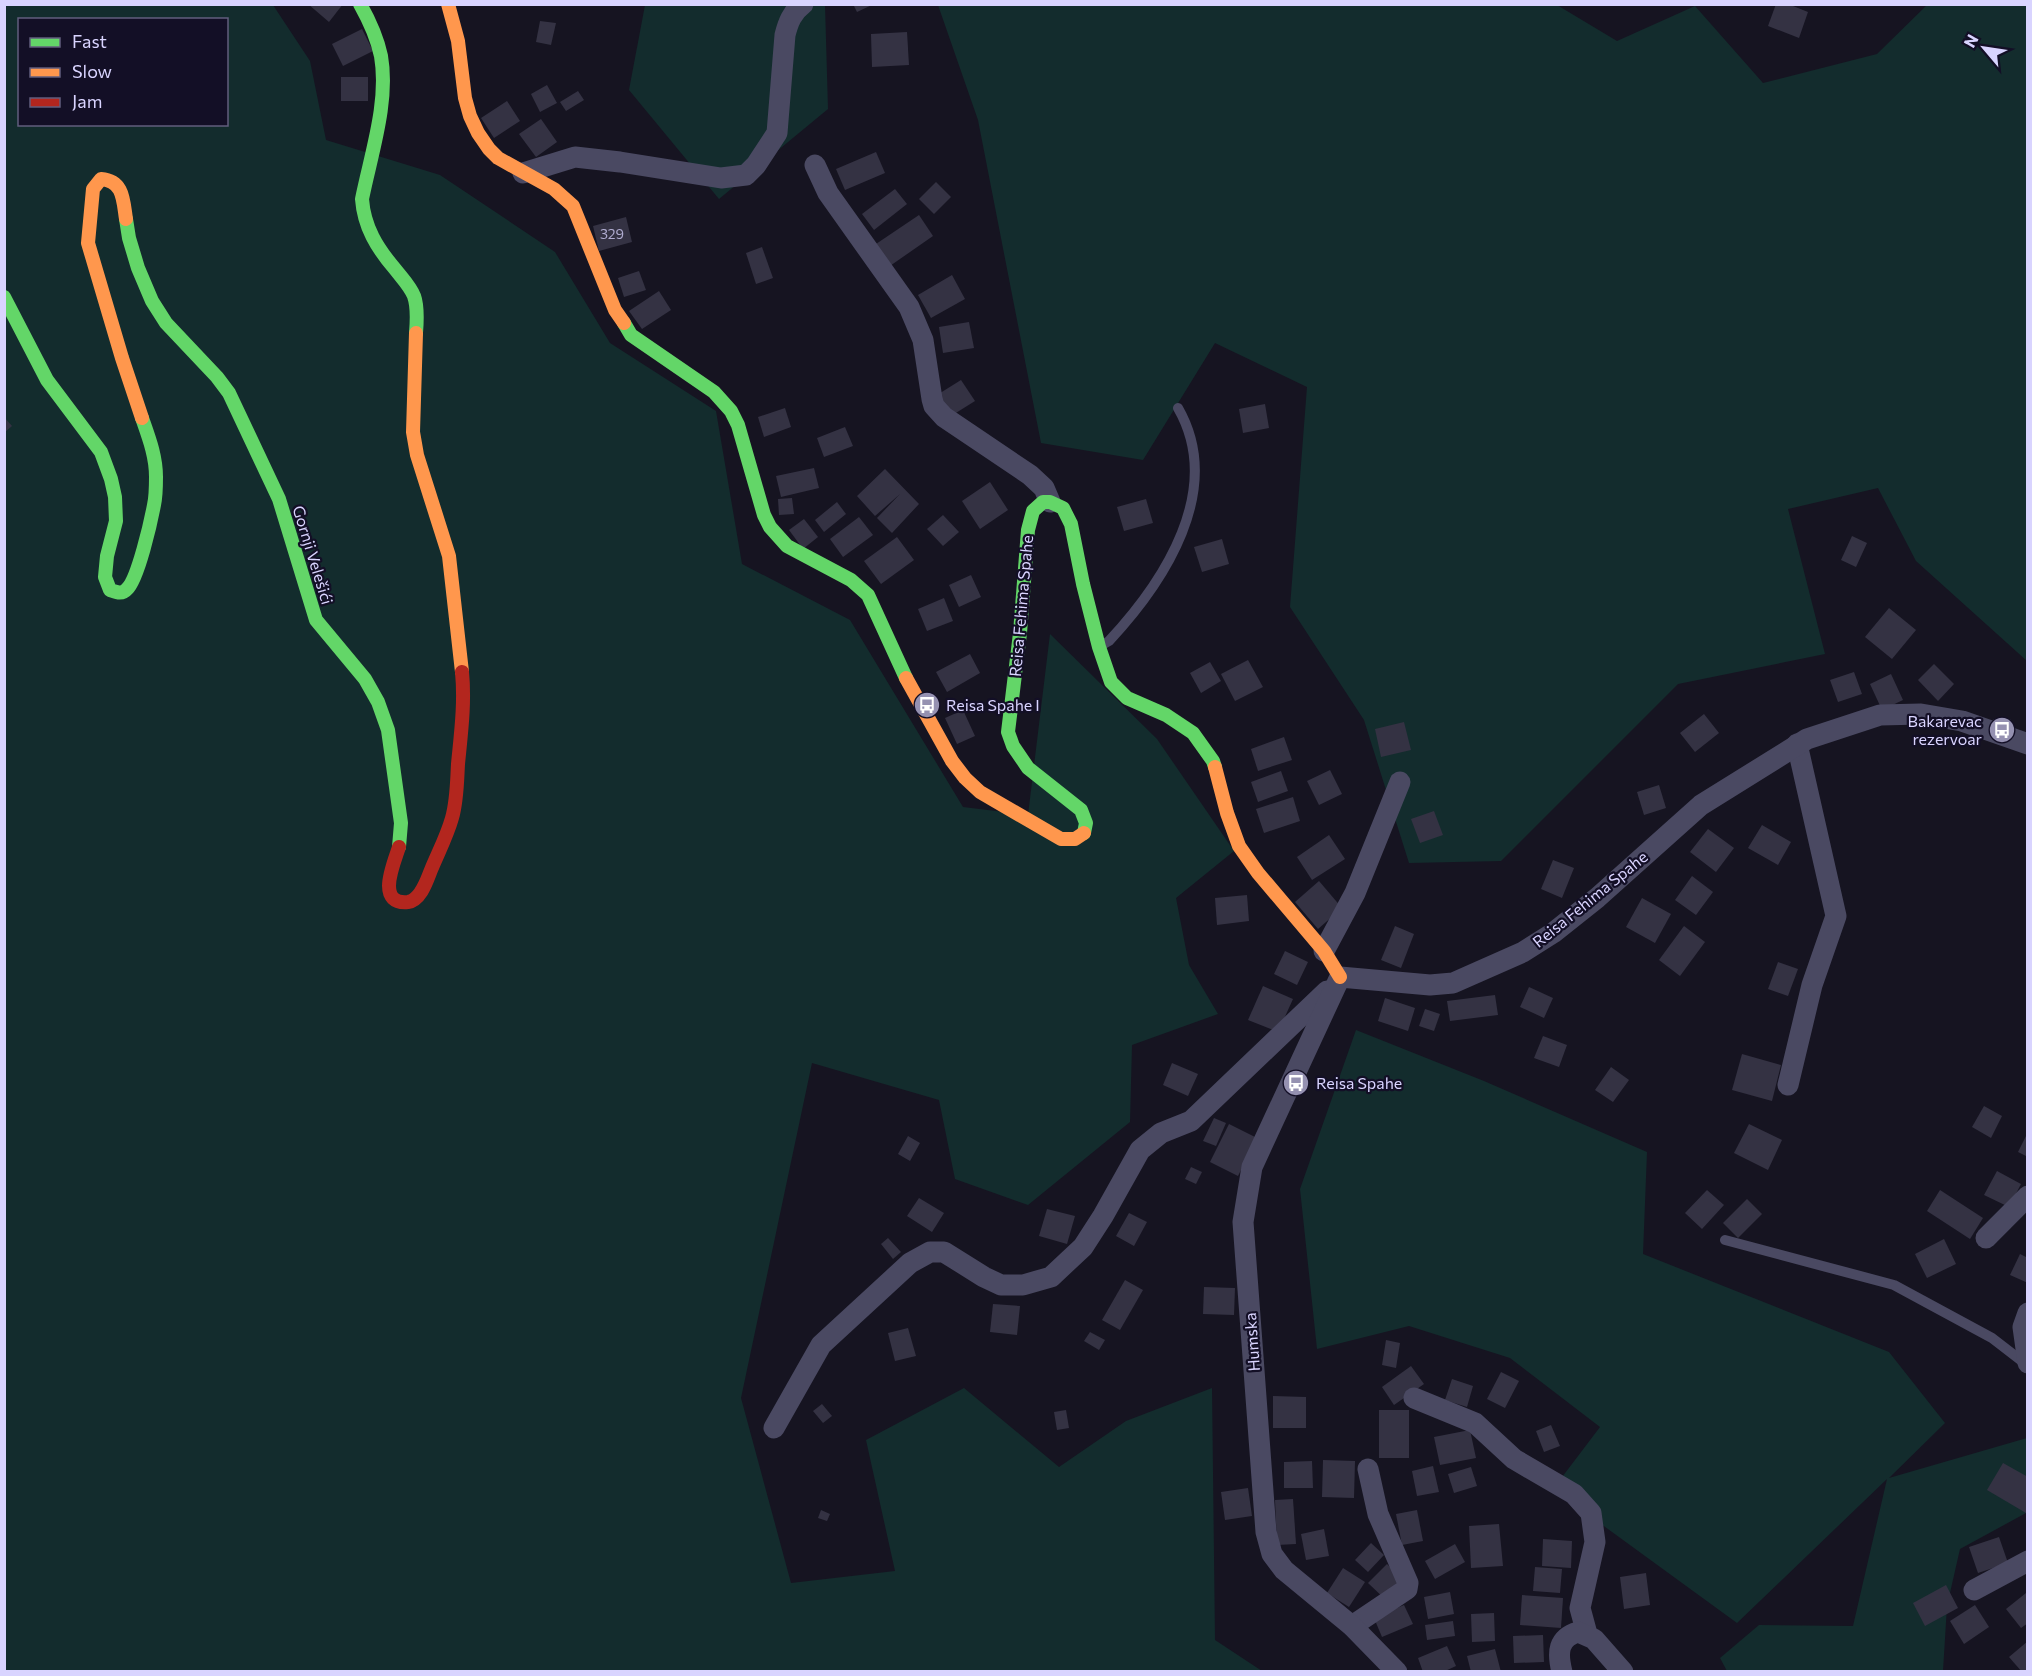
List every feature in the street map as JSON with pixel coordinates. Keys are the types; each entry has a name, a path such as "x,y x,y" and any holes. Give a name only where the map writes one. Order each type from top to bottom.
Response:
{"street":[{"name":"Gornji Velešići","path":"4,297 47,380 101,452 115,497 116,521 107,556 105,576 110,590 120,593 126,591 134,577 155,503 156,476 154,453 122,358 88,243 93,189 101,179 106,178 116,184 124,197 129,238 138,268 152,301 166,323 229,393 279,499 316,620 365,678 378,702 388,730 401,823 399,847 388,890 396,900 412,901 420,894 427,881 452,818 464,694 449,556 417,455 413,432 417,317 415,298 369,232 363,217 362,199 382,87 382,64 376,39 360,4"},
{"path":"523,173 574,157 721,178 746,175 761,159 777,133 785,35 788,22 803,4"},
{"name":"Reisa Fehima Spahe","path":"448,5 458,36 467,111 472,125 491,151 504,163 552,188 567,199 573,207 615,310 631,335 703,383 723,400 738,425 764,515 778,537 800,554 851,580 868,595 899,666 952,761 965,778 980,792 1061,839 1070,841 1077,840 1083,834 1088,825 1086,817 1076,805 1027,769 1012,748 1008,732 1020,633 1028,530 1033,511 1043,502 1050,502"},
{"path":"774,1428 821,1345 910,1263 930,1252 944,1252 1001,1285 1023,1285 1051,1277 1083,1247 1140,1150 1161,1133 1191,1121 1338,980 1324,951 1258,873 1239,846 1227,813 1213,760 1200,742 1193,733 1166,715 1127,698 1111,682 1099,647 1083,584 1071,524 1063,508 1050,502 1044,488 1030,475 944,417 934,406 923,340 909,307 828,193 815,165"},
{"name":"Reisa Fehima Spahe","path":"1338,980 1430,985 1453,983 1523,952 1553,933 1597,898 1701,805 1807,739 1880,715 1921,714 1962,722 2028,744"},
{"path":"1788,1085 1812,985 1836,916 1797,744"},
{"path":"1324,951 1355,893 1400,782"},
{"name":"Humska","path":"1338,980 1252,1167 1243,1222 1266,1533 1272,1554 1284,1570 1352,1626 1396,1671"},
{"path":"1986,1238 2028,1196"},
{"path":"2028,1313 2023,1326 2028,1364"},
{"path":"1414,1398 1475,1423 1514,1459 1574,1494 1591,1513 1595,1542 1580,1608 1587,1634"},
{"path":"1352,1626 1407,1589 1408,1583 1378,1514 1368,1469"},
{"path":"1974,1590 2028,1561"},
{"path":"1562,1671 1559,1662 1561,1642 1568,1635 1578,1632 1594,1639 1623,1671"}],"lane":[{"path":"1099,647 1109,641 1147,597 1167,566 1182,535 1192,501 1194,472 1192,447 1185,420 1178,408"},
{"path":"1725,1240 1894,1285 1992,1338 2028,1364"}],"green space":[{"path":"5,5 273,5 310,61 326,140 440,175 555,252 610,343 716,411 742,564 850,620 963,807 1028,815 1050,634 1157,739 1234,851 1176,898 1189,965 1218,1014 1132,1045 1130,1122 1028,1205 955,1179 939,1100 812,1063 741,1398 791,1583 895,1571 866,1440 964,1388 1059,1467 1126,1421 1212,1388 1215,1640 1262,1671 5,1672"},
{"path":"645,5 825,5 828,109 719,199 629,90"},
{"path":"938,5 1557,5 1617,41 1695,6 1763,83 1877,54 1927,5 2027,5 2027,661 1916,561 1878,488 1788,509 1825,654 1678,684 1501,861 1409,863 1364,720 1290,607 1307,387 1215,343 1143,460 1041,443 978,120"},
{"path":"1356,1030 1484,1081 1647,1152 1643,1254 1889,1352 1945,1423 1889,1478 2027,1438 2026,1513 1960,1549 1947,1606 1943,1671 1727,1671 1720,1658 1759,1625 1853,1626 1887,1479 1737,1623 1553,1489 1600,1427 1510,1358 1409,1326 1317,1349 1300,1189"}],"building":[{"path":"308,4 343,4 329,22"},
{"path":"853,4 874,4 857,12"},
{"path":"1776,4 1788,4 1808,12 1799,38 1768,26"},
{"path":"540,21 556,23 551,45 536,42"},
{"path":"362,29 373,51 343,66 332,44"},
{"path":"907,32 909,65 872,67 871,34"},
{"path":"341,77 368,77 368,101 341,101"},
{"path":"547,85 557,103 540,112 531,94"},
{"path":"578,91 584,100 566,111 560,102"},
{"path":"507,101 520,121 494,138 481,118"},
{"path":"541,119 557,142 536,157 519,134"},
{"path":"876,152 885,173 845,190 836,169"},
{"path":"936,182 951,197 934,214 919,199"},
{"path":"895,189 907,204 874,230 862,214"},
{"path":"919,215 933,236 887,268 873,246"},
{"path":"626,217 632,242 599,251 593,226"},
{"path":"762,247 773,278 756,284 746,253"},
{"path":"639,271 646,290 624,297 618,278"},
{"path":"952,275 965,299 931,318 918,295"},
{"path":"659,291 671,310 642,329 629,311"},
{"path":"969,322 974,348 943,353 939,327"},
{"path":"961,380 975,401 951,416 937,395"},
{"path":"1265,404 1269,428 1243,433 1239,409"},
{"path":"785,408 791,427 764,437 758,417"},
{"path":"4,417 12,426 4,433"},
{"path":"845,427 853,446 824,457 817,438"},
{"path":"814,468 819,488 781,497 776,476"},
{"path":"885,469 919,504 892,533 877,518 900,494 875,516 857,496"},
{"path":"990,482 1008,510 980,529 962,501"},
{"path":"792,498 794,514 779,515 778,499"},
{"path":"1146,499 1153,523 1124,531 1117,507"},
{"path":"837,502 846,514 824,532 815,520"},
{"path":"943,515 959,532 943,546 927,529"},
{"path":"859,517 873,535 843,557 830,539"},
{"path":"804,519 818,537 803,549 789,530"},
{"path":"1852,536 1867,543 1856,567 1841,560"},
{"path":"897,537 914,560 881,584 864,561"},
{"path":"1222,539 1229,564 1202,572 1194,547"},
{"path":"971,575 981,597 959,607 949,585"},
{"path":"944,598 953,621 927,631 918,609"},
{"path":"1889,608 1916,630 1892,659 1865,637"},
{"path":"970,654 980,673 947,692 936,672"},
{"path":"1248,660 1263,687 1235,701 1221,674"},
{"path":"1210,662 1221,681 1201,693 1190,673"},
{"path":"1934,664 1954,684 1938,701 1918,680"},
{"path":"1854,672 1862,694 1838,702 1830,680"},
{"path":"1891,674 1903,700 1882,710 1870,684"},
{"path":"963,710 975,736 957,744 945,718"},
{"path":"1704,714 1719,733 1695,752 1680,733"},
{"path":"1404,722 1411,750 1381,757 1375,729"},
{"path":"1284,737 1292,760 1258,771 1251,749"},
{"path":"1330,770 1342,794 1319,805 1307,781"},
{"path":"1281,771 1288,791 1258,802 1251,782"},
{"path":"1659,785 1666,808 1644,815 1637,792"},
{"path":"1293,797 1300,821 1264,833 1256,809"},
{"path":"1434,811 1443,835 1420,843 1411,819"},
{"path":"1762,825 1791,842 1778,865 1748,848"},
{"path":"1708,829 1734,848 1716,872 1690,852"},
{"path":"1329,835 1345,859 1312,880 1297,857"},
{"path":"1553,860 1574,868 1562,898 1541,889"},
{"path":"1692,876 1713,892 1696,915 1675,900"},
{"path":"1319,881 1342,908 1318,929 1295,902"},
{"path":"1247,895 1249,921 1217,925 1215,898"},
{"path":"1642,898 1671,914 1655,943 1626,927"},
{"path":"1395,926 1414,934 1401,968 1381,960"},
{"path":"1684,926 1705,942 1680,976 1659,960"},
{"path":"1285,951 1308,962 1297,985 1274,974"},
{"path":"1778,962 1798,969 1788,996 1768,989"},
{"path":"1263,986 1293,999 1278,1032 1248,1020"},
{"path":"1529,987 1553,998 1544,1018 1520,1007"},
{"path":"1495,995 1498,1015 1450,1021 1447,1001"},
{"path":"1385,998 1415,1008 1408,1031 1378,1021"},
{"path":"1425,1009 1440,1014 1434,1031 1419,1026"},
{"path":"1543,1036 1567,1045 1559,1067 1534,1058"},
{"path":"1742,1054 1781,1065 1772,1101 1732,1090"},
{"path":"1172,1063 1198,1074 1188,1096 1163,1085"},
{"path":"1611,1067 1629,1080 1613,1102 1595,1090"},
{"path":"1984,1106 2002,1116 1991,1138 1972,1127"},
{"path":"1214,1118 1226,1123 1216,1146 1203,1141"},
{"path":"1229,1124 1257,1138 1238,1176 1210,1162"},
{"path":"1749,1124 1782,1140 1768,1170 1734,1153"},
{"path":"2028,1132 2028,1157 2018,1152"},
{"path":"908,1136 920,1143 910,1161 898,1154"},
{"path":"1191,1167 1202,1172 1196,1184 1185,1179"},
{"path":"1997,1171 2021,1184 2009,1207 1984,1195"},
{"path":"1707,1190 1724,1205 1702,1229 1685,1213"},
{"path":"1940,1190 1983,1218 1970,1239 1927,1211"},
{"path":"919,1198 944,1213 932,1232 907,1216"},
{"path":"1747,1199 1762,1214 1738,1238 1723,1223"},
{"path":"1047,1209 1075,1216 1067,1244 1039,1236"},
{"path":"1129,1213 1147,1222 1134,1246 1116,1236"},
{"path":"888,1238 901,1252 893,1259 881,1244"},
{"path":"1944,1239 1956,1264 1927,1278 1915,1254"},
{"path":"2020,1254 2028,1258 2028,1283 2010,1275"},
{"path":"1125,1280 1143,1290 1120,1330 1102,1320"},
{"path":"1204,1287 1235,1288 1234,1315 1203,1314"},
{"path":"993,1304 1020,1306 1017,1335 990,1332"},
{"path":"908,1328 916,1356 895,1361 888,1333"},
{"path":"1090,1332 1105,1340 1099,1350 1084,1341"},
{"path":"1386,1340 1400,1343 1396,1368 1382,1365"},
{"path":"1411,1366 1424,1384 1394,1405 1382,1387"},
{"path":"1501,1372 1519,1381 1505,1408 1487,1399"},
{"path":"1452,1379 1473,1386 1467,1407 1445,1400"},
{"path":"1273,1396 1306,1397 1306,1428 1273,1428"},
{"path":"822,1404 832,1416 823,1423 813,1411"},
{"path":"1066,1410 1069,1428 1057,1430 1054,1412"},
{"path":"1379,1410 1409,1410 1409,1458 1379,1458"},
{"path":"1551,1425 1560,1446 1544,1452 1536,1431"},
{"path":"1470,1430 1476,1458 1440,1465 1434,1437"},
{"path":"1323,1460 1355,1461 1354,1498 1322,1497"},
{"path":"1312,1461 1313,1488 1284,1488 1284,1462"},
{"path":"2003,1463 2028,1477 2026,1513 1987,1490"},
{"path":"1433,1466 1439,1492 1417,1496 1412,1471"},
{"path":"1471,1467 1477,1486 1454,1493 1448,1474"},
{"path":"1248,1488 1252,1516 1225,1520 1221,1492"},
{"path":"1293,1499 1296,1544 1277,1545 1275,1500"},
{"path":"821,1510 830,1514 827,1521 818,1518"},
{"path":"1417,1510 1423,1541 1402,1545 1396,1514"},
{"path":"1499,1524 1503,1566 1471,1568 1469,1526"},
{"path":"1324,1529 1329,1556 1306,1560 1301,1534"},
{"path":"1999,1537 2008,1563 1978,1573 1969,1547"},
{"path":"1543,1539 1572,1541 1571,1568 1542,1566"},
{"path":"1371,1543 1384,1555 1368,1572 1355,1560"},
{"path":"1455,1544 1465,1562 1435,1579 1425,1561"},
{"path":"1387,1564 1404,1581 1386,1600 1368,1583"},
{"path":"1535,1567 1562,1569 1560,1593 1533,1591"},
{"path":"1343,1568 1365,1582 1349,1607 1327,1593"},
{"path":"1646,1573 1650,1605 1624,1609 1620,1577"},
{"path":"1946,1585 1958,1608 1925,1626 1913,1603"},
{"path":"1450,1592 1454,1614 1428,1619 1424,1597"},
{"path":"2026,1593 2028,1623 2021,1628 2006,1609"},
{"path":"1522,1595 1563,1598 1561,1628 1520,1625"},
{"path":"1404,1605 1413,1624 1382,1637 1374,1618"},
{"path":"1975,1605 1989,1627 1964,1644 1950,1621"},
{"path":"1494,1613 1495,1641 1472,1642 1471,1614"},
{"path":"1453,1621 1455,1636 1427,1640 1425,1625"},
{"path":"1543,1635 1544,1662 1514,1663 1513,1636"},
{"path":"2028,1641 2028,1672 2022,1672 2009,1657"},
{"path":"1447,1646 1456,1666 1443,1672 1423,1672 1418,1658"},
{"path":"1495,1649 1501,1672 1471,1672 1467,1656"}],"traffic: fast":[{"path":"360,4 377,42 383,74 381,110 362,199 363,209 377,245 414,296 417,309 416,333"},
{"path":"126,219 138,268 152,301 166,323 229,393 279,499 316,620 365,679 378,702 388,730 401,823 399,847"},
{"path":"4,297 47,380 101,452 115,497 116,521 107,556 105,577 110,590 119,592 127,589 140,562 155,498 155,462 142,418"},
{"path":"624,323 631,335 714,392 731,411 738,425 764,515 770,527 787,546 851,580 868,595 906,678"},
{"path":"1084,833 1086,823 1081,810 1028,768 1013,746 1008,732 1020,633 1028,530 1033,511 1043,502 1050,502 1063,508 1071,524 1083,584 1099,647 1111,682 1127,698 1166,715 1193,733 1215,767"}],"traffic: slow":[{"path":"448,4 458,41 465,98 478,133 498,158 554,189 573,206 615,310 624,323"},
{"path":"126,219 123,199 118,188 114,183 101,179 93,189 88,243 142,418"},
{"path":"416,333 413,432 417,455 449,556 462,672"},
{"path":"906,678 952,761 980,792 1061,839 1075,839 1084,833"},
{"path":"1215,767 1227,813 1239,846 1258,873 1324,951 1340,977"}],"traffic: jam":[{"path":"399,847 391,872 389,890 392,897 398,901 408,902 417,898 423,889 454,812 462,718 462,672"}],"place":[{"name":"Reisa Spahe I","path":"927,705"},
{"name":"Bakarevac rezervoar","path":"2002,730"},
{"name":"Reisa Spahe","path":"1296,1083"}]}
